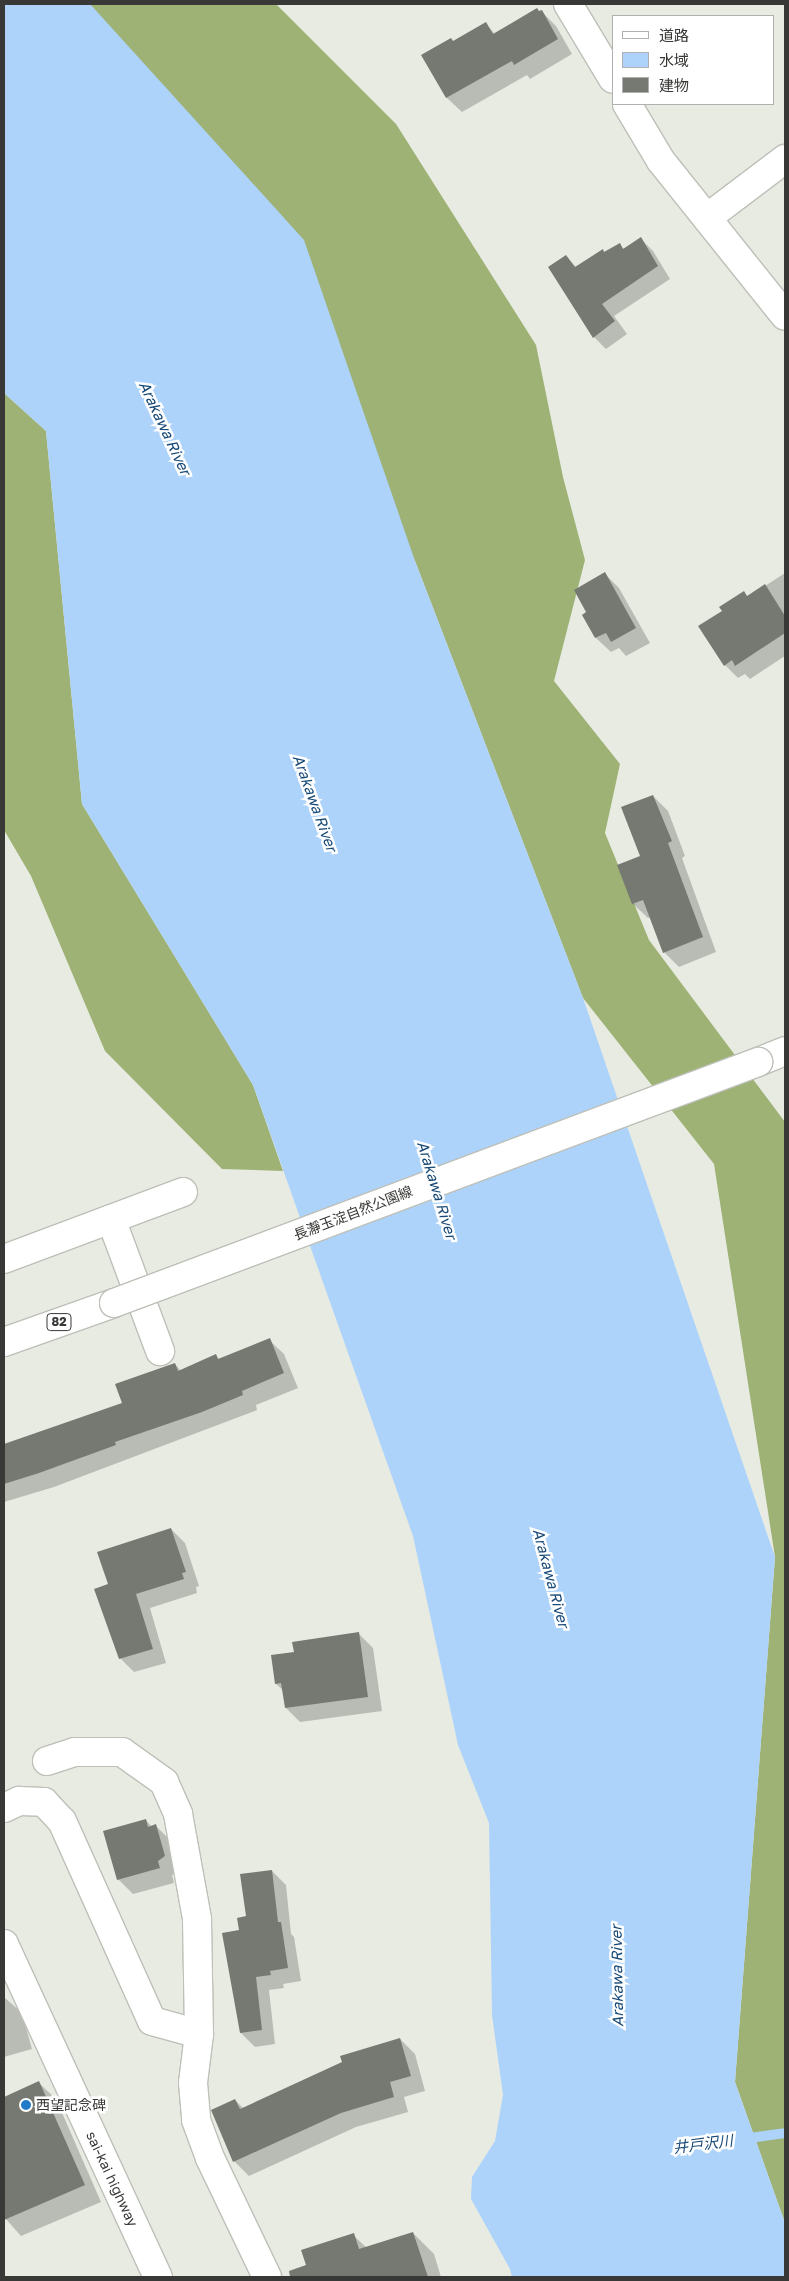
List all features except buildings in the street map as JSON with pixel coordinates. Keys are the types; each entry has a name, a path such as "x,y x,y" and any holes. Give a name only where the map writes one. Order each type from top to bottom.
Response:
{"main road":[{"path":"568,4 612,77"},
{"path":"628,105 661,161 785,316"},
{"path":"708,218 785,159"},
{"name":"長瀞玉淀自然公園線","path":"4,1342 114,1303 785,1051"},
{"path":"4,1260 183,1192"},
{"path":"111,1219 160,1351"},
{"path":"47,1761 74,1752 122,1752 164,1782 178,1814 197,1919 199,2034 193,2083 196,2120 210,2158 267,2277"},
{"path":"4,1808 19,1801 44,1802 62,1821 152,2021 199,2034"},
{"name":"sai-kai highway","path":"4,1944 158,2277"}],"green space":[{"path":"90,4 276,4 396,124 536,345 563,477 585,560 554,681 620,764 605,833 649,940 785,1122 785,2223 735,2082 775,1557 714,1164 583,998 415,561"},
{"path":"4,393 46,431 82,804 253,1085 283,1171 222,1169 105,1051 31,876 4,830"}],"water":[{"name":"Arakawa River","path":"4,4 90,4 304,240 415,561 583,998 775,1557 735,2082 785,2223 785,2277 512,2277 510,2269 471,2199 472,2177 495,2141 503,2095 492,2015 489,1823 458,1745 413,1536 253,1085 82,804 46,431 4,393"}],"waterway":[{"name":"井戸沢川","path":"742,2139 785,2133"}],"place":[{"name":"西望記念碑","path":"26,2105"}]}
